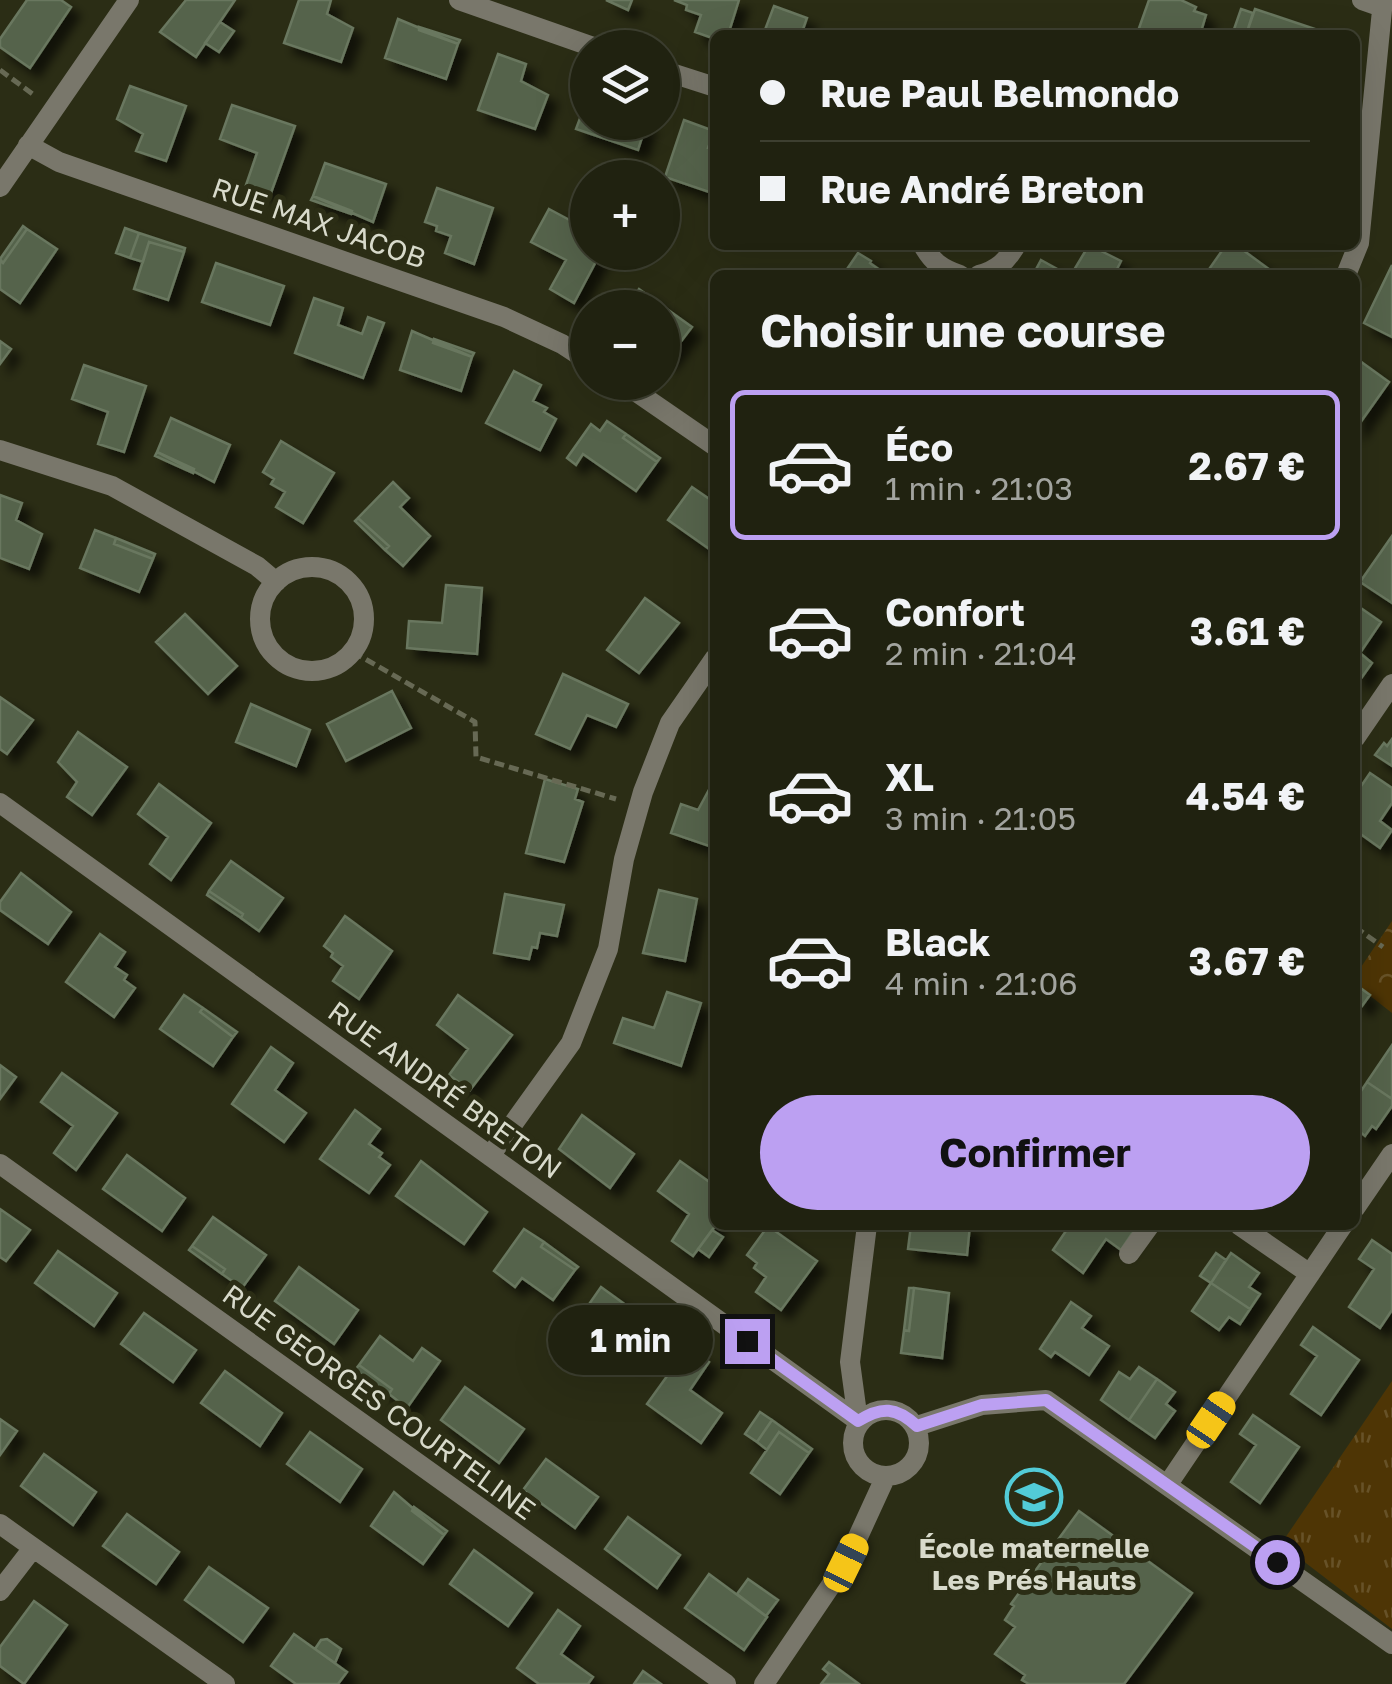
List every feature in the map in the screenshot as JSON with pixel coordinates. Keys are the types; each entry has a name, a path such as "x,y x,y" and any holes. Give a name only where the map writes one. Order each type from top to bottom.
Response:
{"street":[{"path":"0,187 128,0"},
{"path":"460,0 570,39"},
{"path":"1360,229 1376,2"},
{"path":"680,76 710,86"},
{"name":"RUE MAX JACOB","path":"28,146 60,162 504,317 570,349"},
{"path":"926,250 947,270"},
{"path":"993,270 1013,250"},
{"path":"648,400 710,443"},
{"path":"0,450 112,486 257,566 276,582"},
{"path":"307,568 324,569 340,576 362,603 361,637 353,652 341,664 325,670 292,667 278,658 266,645 261,629 266,596 276,582 290,572 307,568"},
{"path":"490,1156 571,1043 608,949 624,858 639,806 670,723 710,665"},
{"path":"1360,731 1392,684"},
{"name":"RUE ANDRÉ BRETON","path":"0,802 858,1421"},
{"path":"1360,1201 1392,1154"},
{"name":"RUE GEORGES COURTELINE","path":"0,1164 726,1684"},
{"path":"858,1421 878,1409 900,1411 917,1426 920,1450 908,1470 885,1478 862,1468 851,1445 858,1421 850,1362 865,1230"},
{"path":"1129,1254 1146,1230"},
{"path":"1246,1230 1310,1274"},
{"path":"1168,1484 1340,1230"},
{"path":"917,1426 982,1405 1046,1400 1392,1644"},
{"path":"764,1684 846,1563 885,1478"},
{"path":"0,1524 225,1684"},
{"path":"0,1591 33,1548"}],"path":[{"path":"0,70 40,100"},
{"path":"353,652 474,722 476,757 639,806"},
{"path":"1360,931 1383,947"}],"green space":[{"path":"1392,921 1392,1013 1360,988 1360,969"},
{"path":"1392,1381 1392,1629 1281,1544"}],"building":[{"path":"27,0 61,0 71,7 30,68 0,47 0,39"},
{"path":"186,0 235,0 196,57 160,32"},
{"path":"299,0 331,0 327,14 353,28 341,62 284,43"},
{"path":"606,0 632,0 628,10"},
{"path":"674,0 739,0 730,30 710,30 710,37 695,32 701,15 686,10 687,5"},
{"path":"1149,0 1181,0 1206,15 1202,30 1138,30"},
{"path":"774,6 807,18 803,30 765,30"},
{"path":"1241,9 1253,13 1248,30 1234,30"},
{"path":"1255,9 1318,30 1248,30"},
{"path":"398,19 458,44 446,79 385,58"},
{"path":"220,22 234,31 219,52 205,43"},
{"path":"419,27 460,40 458,44"},
{"path":"498,54 526,64 521,81 548,95 535,129 478,110"},
{"path":"130,86 186,106 166,161 136,151 143,134 117,119"},
{"path":"232,105 295,126 271,193 246,185 257,153 220,139"},
{"path":"684,120 710,130 710,192 680,182 680,160 671,160"},
{"path":"608,140 641,140 638,150"},
{"path":"325,163 386,184 373,222 313,196"},
{"path":"437,188 493,208 474,264 445,253 451,236 425,222"},
{"path":"313,196 352,211 351,214 311,200"},
{"path":"549,209 570,220 570,270 591,270 581,290 570,290 570,301 550,289 566,260 531,242"},
{"path":"23,226 27,229 3,263 0,259"},
{"path":"125,228 139,233 130,258 116,253"},
{"path":"27,229 57,249 20,303 0,289 0,261 3,263"},
{"path":"139,233 185,248 184,252 149,242 143,262 130,258"},
{"path":"149,242 184,252 168,300 134,289"},
{"path":"1086,250 1099,250 1121,261 1116,270 1074,270"},
{"path":"1222,250 1243,250 1270,270 1208,270"},
{"path":"858,253 880,270 846,270"},
{"path":"1041,260 1059,270 1036,270"},
{"path":"216,263 284,286 270,325 202,302"},
{"path":"1392,265 1392,337 1364,323"},
{"path":"314,298 343,308 338,325 362,334 368,317 384,323 363,378 295,353"},
{"path":"680,318 692,327 680,343"},
{"path":"412,331 472,357 461,391 400,370"},
{"path":"434,339 474,353 472,357 433,343"},
{"path":"0,341 11,349 0,364"},
{"path":"1360,361 1389,382 1360,423"},
{"path":"84,365 146,386 124,452 98,444 108,412 72,399"},
{"path":"514,371 541,385 533,401 547,408 544,412 556,419 540,450 486,423"},
{"path":"171,418 230,445 214,482 157,452"},
{"path":"607,421 626,434 623,438 657,462 636,491 583,454 576,465 567,458 591,424 600,431"},
{"path":"626,434 660,458 657,462 623,438"},
{"path":"281,441 334,473 303,523 276,507 285,492 271,484 274,479 263,472"},
{"path":"157,452 194,469 193,473 155,456"},
{"path":"393,482 409,498 400,507 430,536 403,566 385,550 389,546 358,518"},
{"path":"692,487 710,500 710,549 668,520"},
{"path":"0,495 22,503 16,520 42,534 29,569 0,558"},
{"path":"358,518 389,546 385,550 355,521"},
{"path":"95,530 116,538 114,544 153,559 139,592 80,568"},
{"path":"1392,536 1392,603 1360,582"},
{"path":"116,538 155,554 153,559 114,544"},
{"path":"446,585 482,588 477,654 407,648 409,621 442,623"},
{"path":"645,598 679,623 639,673 607,650"},
{"path":"1360,607 1381,622 1360,653"},
{"path":"185,614 237,666 208,694 156,642"},
{"path":"1360,653 1372,663 1360,680"},
{"path":"563,674 628,704 616,727 587,715 570,749 536,734"},
{"path":"392,691 411,728 346,761 327,724"},
{"path":"0,697 33,720 7,754 0,749"},
{"path":"251,704 310,730 296,766 236,742"},
{"path":"78,732 127,767 92,815 67,797 77,782 58,762"},
{"path":"1392,739 1392,766 1375,755"},
{"path":"1370,773 1392,788 1392,803 1380,821 1392,830 1380,848 1360,834 1360,788"},
{"path":"545,779 578,789 575,799 583,802 564,862 526,853"},
{"path":"159,784 211,823 171,880 150,864 168,837 138,814"},
{"path":"710,788 710,846 671,833 681,804 698,810"},
{"path":"231,861 283,898 259,931 241,918 243,914 209,891"},
{"path":"21,873 71,912 48,944 0,910 0,902"},
{"path":"659,890 697,899 685,961 643,953"},
{"path":"209,891 243,914 241,918 207,895"},
{"path":"505,894 564,905 557,936 540,933 537,948 532,947 529,959 494,953"},
{"path":"345,916 392,951 359,999 333,981 343,966 324,946"},
{"path":"100,934 125,952 115,967 127,975 124,980 135,988 114,1017 66,982"},
{"path":"1360,988 1370,995 1360,1005"},
{"path":"667,992 701,1003 681,1066 614,1043 623,1018 654,1028"},
{"path":"184,995 233,1037 213,1066 160,1029"},
{"path":"458,995 512,1035 470,1090 449,1075 468,1049 437,1025"},
{"path":"203,1008 237,1032 233,1037 200,1012"},
{"path":"1392,1045 1392,1099 1367,1082"},
{"path":"271,1047 293,1063 275,1090 306,1113 284,1142 232,1104"},
{"path":"0,1065 16,1077 0,1099"},
{"path":"62,1073 117,1113 76,1170 54,1153 73,1126 41,1102"},
{"path":"1367,1082 1392,1099 1392,1106 1376,1129 1372,1126 1365,1136 1360,1132 1360,1092"},
{"path":"355,1110 380,1129 369,1144 390,1165 369,1193 320,1159"},
{"path":"582,1115 634,1154 610,1188 559,1149"},
{"path":"127,1155 185,1198 162,1231 103,1189"},
{"path":"421,1161 487,1212 464,1244 396,1196"},
{"path":"680,1161 710,1182 712,1230 693,1256 672,1241 689,1214 658,1191"},
{"path":"0,1209 30,1230 6,1261 0,1257"},
{"path":"213,1217 266,1255 242,1288 222,1274 225,1269 192,1246"},
{"path":"524,1229 544,1242 541,1247 575,1270 553,1300 522,1278 515,1287 494,1271"},
{"path":"712,1230 723,1237 709,1257 698,1249"},
{"path":"765,1230 774,1230 817,1261 781,1310 756,1292 766,1277 754,1268 757,1263 747,1255"},
{"path":"910,1230 970,1230 967,1255 908,1249"},
{"path":"1067,1230 1133,1232 1121,1250 1106,1239 1083,1273 1053,1250"},
{"path":"1372,1240 1392,1254 1392,1310 1380,1328 1349,1307 1374,1269 1359,1259"},
{"path":"544,1242 578,1267 575,1270 541,1247"},
{"path":"192,1246 225,1269 222,1274 189,1250"},
{"path":"58,1251 117,1293 94,1326 35,1283"},
{"path":"1216,1253 1226,1260 1211,1283 1200,1276"},
{"path":"1231,1253 1259,1273 1249,1287 1260,1294 1250,1309 1211,1283"},
{"path":"299,1267 358,1310 334,1344 275,1301"},
{"path":"1211,1283 1250,1309 1240,1324 1229,1317 1219,1330 1192,1311"},
{"path":"601,1287 659,1329 635,1362 578,1320"},
{"path":"909,1288 914,1288 909,1331 904,1330"},
{"path":"914,1288 949,1293 942,1358 901,1353 904,1330 909,1331"},
{"path":"1071,1302 1091,1316 1082,1328 1109,1346 1089,1375 1055,1352 1051,1357 1040,1349"},
{"path":"144,1313 196,1350 173,1382 121,1344"},
{"path":"1313,1327 1359,1360 1321,1415 1291,1394 1317,1356 1301,1345"},
{"path":"380,1336 413,1361 422,1348 440,1361 407,1408 389,1394 392,1389 359,1365"},
{"path":"688,1347 709,1362 690,1390 722,1413 701,1443 647,1404"},
{"path":"359,1365 392,1389 389,1394 355,1370"},
{"path":"1139,1367 1157,1379 1129,1420 1101,1400 1119,1372 1130,1379"},
{"path":"225,1371 282,1413 260,1446 201,1403"},
{"path":"1157,1379 1175,1392 1166,1404 1175,1411 1155,1438 1129,1420"},
{"path":"465,1387 524,1429 499,1463 441,1420"},
{"path":"760,1412 772,1420 757,1442 745,1434"},
{"path":"1253,1415 1299,1447 1260,1503 1231,1482 1256,1445 1240,1434"},
{"path":"0,1419 17,1431 0,1455"},
{"path":"772,1420 812,1449 809,1453 779,1432 767,1450 757,1442"},
{"path":"310,1432 362,1469 340,1502 287,1464"},
{"path":"779,1432 809,1453 780,1494 751,1473"},
{"path":"44,1454 96,1492 73,1525 21,1486"},
{"path":"546,1459 598,1497 575,1528 523,1490"},
{"path":"394,1492 444,1535 423,1564 371,1526"},
{"path":"414,1507 447,1531 444,1535 412,1511"},
{"path":"1079,1511 1192,1593 1124,1684 1029,1684 1022,1680 1025,1675 995,1654 1015,1627 1005,1620 1014,1606 1011,1604"},
{"path":"127,1514 179,1552 156,1584 103,1546"},
{"path":"628,1517 680,1555 657,1588 605,1549"},
{"path":"474,1550 532,1593 508,1626 450,1584"},
{"path":"209,1567 268,1608 243,1642 185,1600"},
{"path":"709,1574 767,1617 744,1650 685,1608"},
{"path":"748,1579 778,1600 766,1616 737,1594"},
{"path":"34,1601 67,1625 24,1684 0,1666 0,1647"},
{"path":"558,1610 580,1626 561,1654 593,1677 588,1684 539,1684 517,1668"},
{"path":"294,1634 347,1672 338,1684 296,1684 271,1666"},
{"path":"327,1639 341,1649 335,1663 315,1649 321,1640"},
{"path":"829,1662 859,1684 821,1684 829,1674 823,1669"},
{"path":"643,1671 661,1684 634,1684"}],"place":[{"name":"École maternelle Les Prés Hauts","path":"1034,1497"}],"route":[{"path":"747,1341 858,1421 878,1409 900,1411 917,1426 982,1405 1046,1400 1277,1562"}]}
